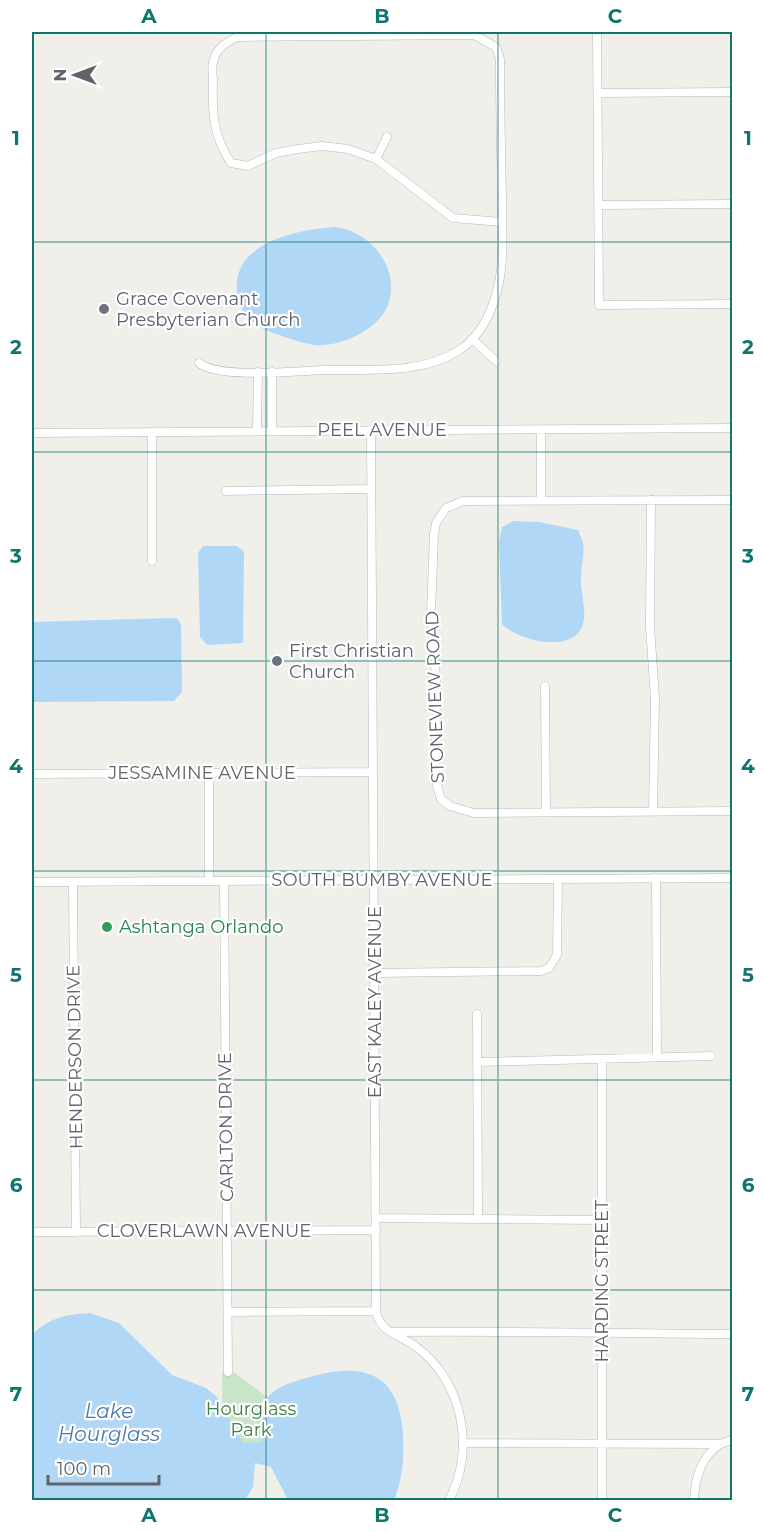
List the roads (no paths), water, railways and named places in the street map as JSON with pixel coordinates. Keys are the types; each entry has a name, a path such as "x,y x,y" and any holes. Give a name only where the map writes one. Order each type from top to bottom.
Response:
{"street":[{"path":"597,32 599,305 732,304"},
{"path":"199,363 206,369 216,372 272,372 400,369 442,358 459,350 483,325 497,291 501,272 502,222 500,59 496,48 474,35 315,34 237,37 220,48 213,60 212,113 215,132 223,152 231,163 248,166 276,153 322,146 348,149 376,159 453,218 502,222"},
{"path":"598,93 732,92"},
{"path":"376,159 387,138"},
{"path":"599,205 732,204"},
{"path":"472,339 496,361"},
{"path":"257,430 258,372"},
{"path":"272,372 272,430"},
{"name":"PEEL AVENUE","path":"32,433 732,428"},
{"name":"EAST KALEY AVENUE","path":"371,430 376,1311"},
{"path":"541,430 541,500"},
{"path":"152,432 152,561"},
{"path":"226,491 371,489"},
{"path":"651,500 650,627 656,698 653,811"},
{"name":"STONEVIEW ROAD","path":"732,500 463,501 446,508 436,523 431,612 437,691 435,779 441,798 450,806 466,813 732,811"},
{"path":"544,686 546,812"},
{"path":"208,772 209,881"},
{"name":"JESSAMINE AVENUE","path":"32,774 373,772"},
{"name":"SOUTH BUMBY AVENUE","path":"32,882 732,878"},
{"path":"375,973 541,971 549,968 557,955 558,879"},
{"path":"656,879 657,1057"},
{"name":"CARLTON DRIVE","path":"224,881 228,1372"},
{"name":"HENDERSON DRIVE","path":"73,882 76,1232"},
{"path":"477,1014 478,1217"},
{"path":"477,1062 711,1056"},
{"name":"HARDING STREET","path":"602,1060 603,1500"},
{"path":"376,1218 478,1217 602,1220"},
{"name":"CLOVERLAWN AVENUE","path":"32,1232 376,1230"},
{"path":"228,1312 376,1311 377,1320 390,1332 415,1345 444,1377 462,1421 464,1443 462,1464 449,1500"},
{"path":"390,1332 565,1330 602,1334 732,1334"},
{"path":"464,1443 720,1444 732,1440"},
{"path":"694,1500 694,1488 705,1458 720,1444"}],"water":[{"path":"335,227 347,230 369,242 384,261 391,285 390,298 380,318 361,334 325,345 314,345 288,338 265,330 252,322 243,311 238,297 237,279 243,264 254,252 284,236"},
{"path":"513,521 539,522 578,530 583,541 581,582 584,621 576,635 567,640 543,642 519,635 502,624 499,542 502,527"},
{"path":"203,546 237,546 244,552 243,643 207,645 200,637 198,553"},
{"path":"178,619 181,625 182,692 174,701 32,702 32,622"},
{"name":"Lake Hourglass","path":"90,1313 119,1323 172,1375 206,1388 217,1397 243,1443 262,1442 261,1407 274,1391 299,1380 326,1373 360,1372 374,1376 385,1384 394,1396 400,1413 403,1458 400,1482 394,1500 288,1500 271,1467 255,1463 253,1487 245,1500 32,1500 32,1335 38,1329 59,1318"}],"place":[{"name":"Grace Covenant Presbyterian Church","path":"104,309"},
{"name":"First Christian Church","path":"277,661"},
{"name":"Ashtanga Orlando","path":"107,927"}],"park label":[{"name":"Hourglass Park","path":"251,1419"}]}
